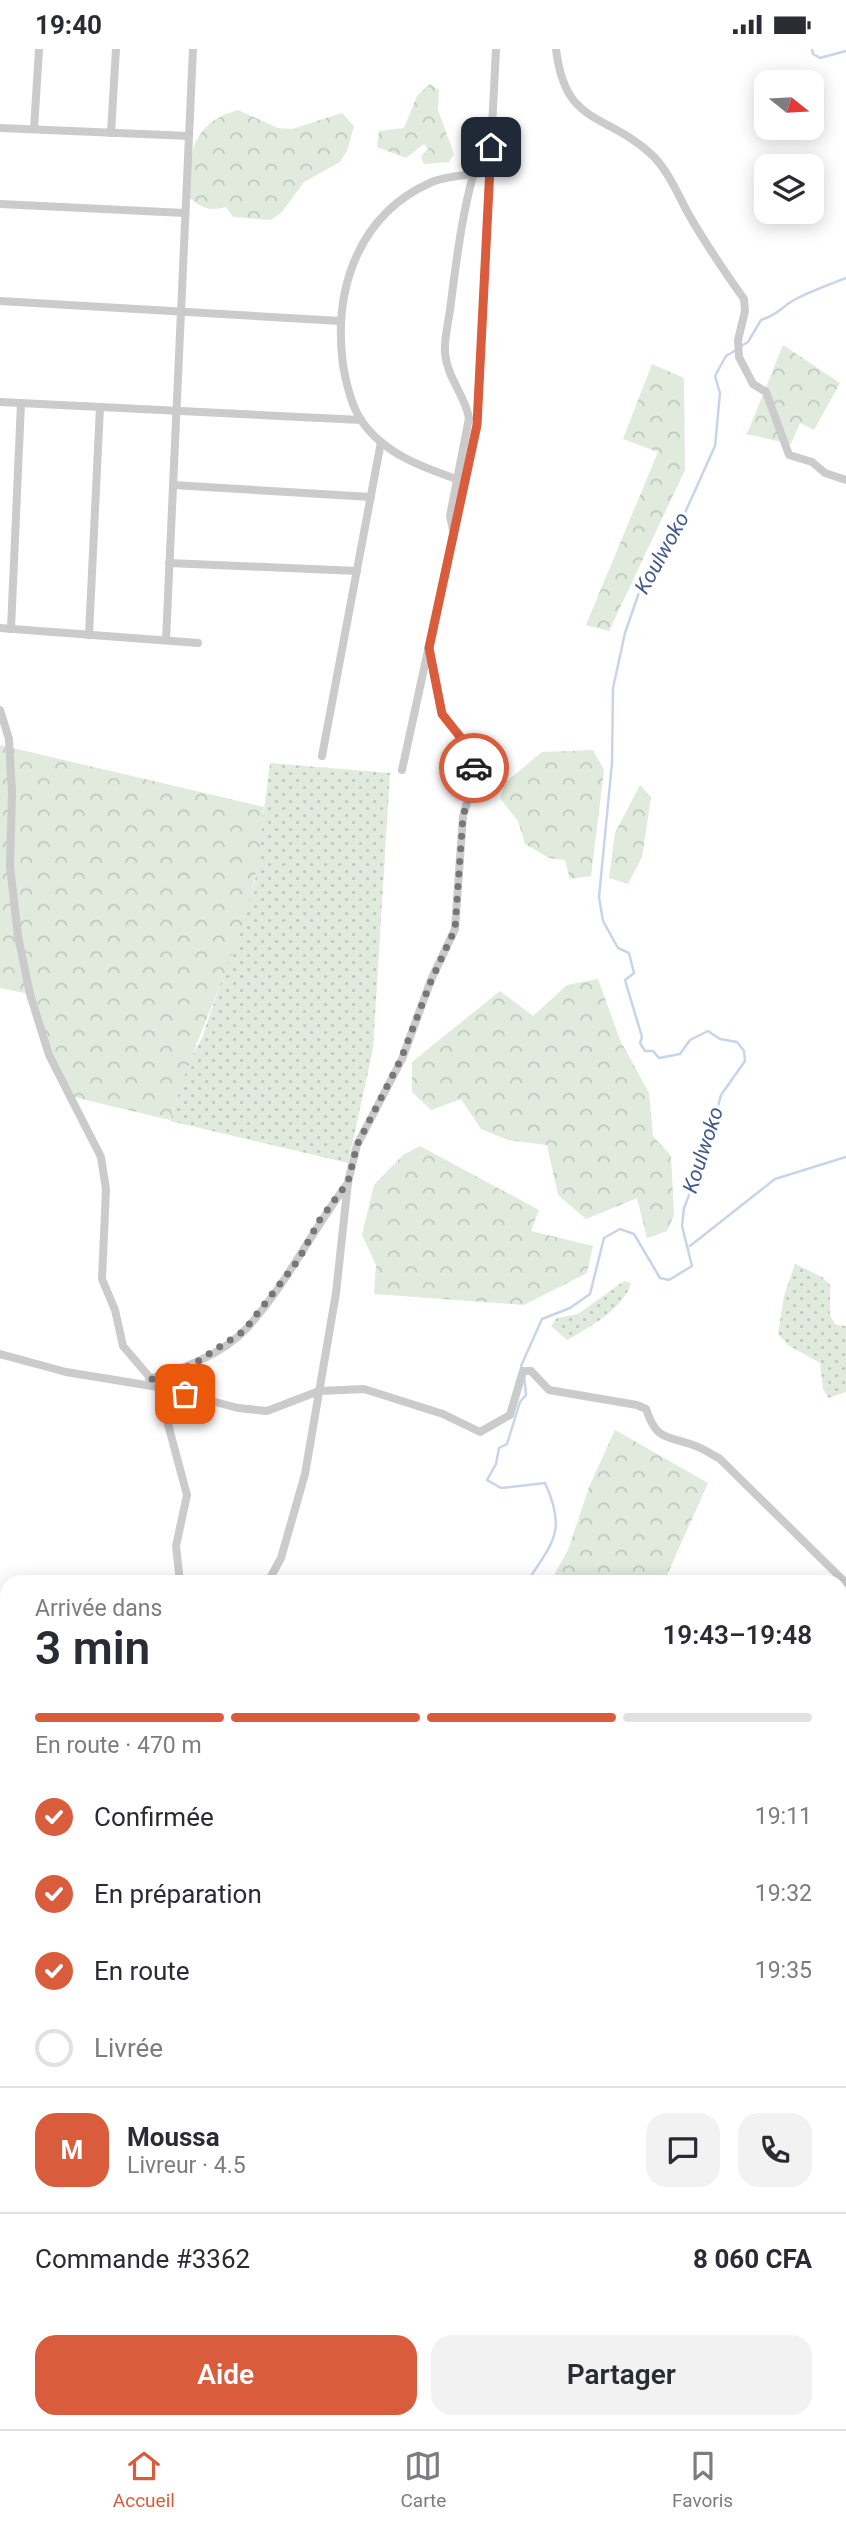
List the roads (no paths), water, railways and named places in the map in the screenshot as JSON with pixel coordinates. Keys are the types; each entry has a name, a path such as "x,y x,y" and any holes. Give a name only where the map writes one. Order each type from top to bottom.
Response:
{"street":[{"path":"34,129 38,49"},
{"path":"111,133 116,49"},
{"path":"166,641 193,49"},
{"path":"460,481 477,425 496,49"},
{"path":"556,49 563,89 590,116 650,153 665,170 690,215 744,299 746,311 738,340 739,357 752,384 766,392 789,455 812,462 825,473 846,480"},
{"path":"402,770 454,533 469,418 467,409 449,377 444,351 458,247 482,144 493,122"},
{"path":"0,128 189,137"},
{"path":"460,481 422,467 382,442 360,420 346,382 341,305 353,261 369,233 393,208 433,182 490,172"},
{"path":"0,204 185,213"},
{"path":"0,301 340,321"},
{"path":"0,402 360,420"},
{"path":"11,629 21,403"},
{"path":"89,635 100,407"},
{"path":"322,756 382,442"},
{"path":"173,485 371,497"},
{"path":"169,563 357,571"},
{"path":"0,628 198,643"},
{"path":"272,1575 281,1558 305,1474 336,1293 348,1182 357,1145 401,1059 431,981 455,929 463,816 474,780 474,766 469,748 442,714 429,648"},
{"path":"0,710 9,739 12,792 10,866 18,936 30,994 49,1055 101,1157 106,1189 102,1279 115,1310 123,1346 158,1387 187,1495 176,1546 179,1575"},
{"path":"137,1384 192,1365 244,1331 299,1259 319,1221 348,1182"},
{"path":"0,1354 66,1372 158,1387 238,1408 267,1411 319,1391 364,1389 443,1414 476,1431 510,1415 523,1371 531,1371 549,1391 637,1405 646,1409 652,1427 665,1438 695,1445 719,1458 736,1472 838,1575"}],"waterway":[{"name":"Koulwoko","path":"812,49 813,54 820,58 846,51"},
{"name":"Koulwoko","path":"741,346 748,342 761,320 800,297 846,278"},
{"name":"Koulwoko","path":"522,1370 521,1366 542,1319 570,1308 590,1294 604,1238 620,1229 634,1234 660,1278 669,1280 692,1266 682,1226 684,1208 706,1152 721,1095 745,1061 744,1051 737,1042 720,1039 708,1031 690,1040 680,1054 659,1058 653,1051 645,1051 640,1043 642,1037 625,980 634,973 629,953 618,948 603,921 599,897 612,763 613,688 625,633 643,581 675,535 715,446 720,393 715,376 726,356 736,350"},
{"path":"690,1246 775,1179 846,1157"},
{"name":"Koulwoko","path":"524,1376 526,1395 520,1402 507,1444 499,1448 496,1464 487,1480 501,1488 545,1483 552,1499 556,1525 550,1546 532,1575"}]}
